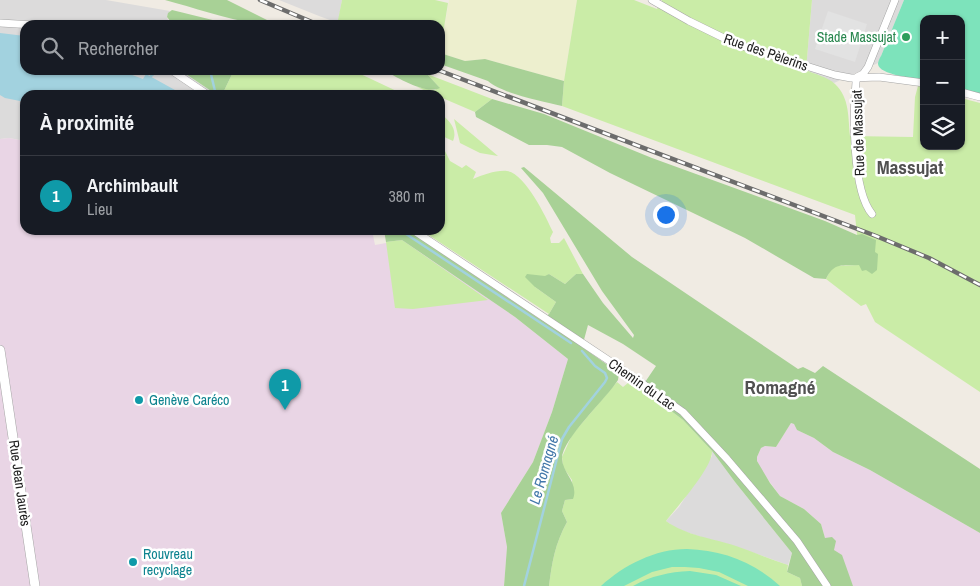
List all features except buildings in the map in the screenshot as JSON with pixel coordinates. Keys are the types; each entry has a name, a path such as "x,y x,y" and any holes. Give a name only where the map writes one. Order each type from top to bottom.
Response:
{"street":[{"name":"Rue des Pèlerins","path":"652,0 736,44 835,75 879,77 920,82"},
{"name":"Rue de Massujat","path":"872,214 866,204 859,181 855,109 857,77 866,71 895,0"},
{"path":"0,23 20,24"},
{"path":"178,75 201,90"},
{"path":"965,93 980,97"},
{"name":"Chemin du Lac","path":"421,235 640,381 683,412 727,459 797,540 827,586"},
{"name":"Rue Jean Jaurès","path":"0,350 35,586"}],"shaded area":[{"path":"0,0 106,0 170,11 167,17 168,20 20,20 20,75 187,75 210,90 20,90 20,140 0,139"},
{"path":"279,0 342,0 339,20 330,20"},
{"path":"812,0 904,0 878,63 834,83 806,70"},
{"path":"828,11 867,24 855,62 815,49"},
{"path":"0,139 20,140 20,235 373,235 375,245 402,240 515,317 568,359 552,412 533,462 501,513 507,547 504,586 0,586"},
{"path":"791,423 794,424 797,430 814,438 833,452 870,470 980,533 980,586 853,586 834,550 825,538 821,524 804,509 780,496 761,470 757,461 761,448 765,446 776,447"},
{"path":"712,451 792,553 788,565 677,529 666,521 679,507 712,456"}],"green space":[{"path":"165,0 227,0 267,20 240,20"},
{"path":"342,0 435,0 448,3 445,22 445,20 338,20"},
{"path":"449,0 577,0 564,81 485,59 465,61 445,55 445,24"},
{"path":"577,0 634,0 657,9 662,0 812,0 806,70 829,79 840,90 846,102 850,136 913,137 915,97 918,86 920,87 920,150 965,150 965,99 980,103 980,392 875,322 866,304 861,306 826,279 831,269 836,266 859,265 875,252 857,235 855,215 562,106 564,81"},
{"name":"Stade Massujat","path":"904,0 980,0 980,94 965,90 965,15 920,15 920,79 884,71 878,64"},
{"path":"172,10 213,20 169,20 167,17 168,13"},
{"path":"445,55 465,61 485,59 564,81 562,106 503,90 488,81 445,66"},
{"path":"187,75 232,75 224,90 210,90"},
{"path":"232,75 363,75 394,90 224,90"},
{"path":"392,75 428,75 440,88 434,90 427,89 403,81"},
{"path":"428,75 492,99 475,112 445,99 445,90 435,90 439,87"},
{"path":"417,87 435,90 424,90"},
{"path":"492,99 544,114 652,158 825,221 857,235 862,234 876,240 875,252 878,254 877,270 872,274 866,270 862,271 859,265 843,265 835,267 826,279 814,278 745,238 610,173 562,147 529,145 476,117 475,112"},
{"path":"445,118 453,129 453,141 445,137"},
{"path":"454,119 498,156 480,153 460,143"},
{"path":"445,151 450,161 462,168 466,165 476,172 473,179 485,174 507,171 521,179 528,187 553,232 550,238 551,243 559,243 564,238 583,274 576,274 565,284 549,274 535,287 556,302 549,314 429,235 445,235"},
{"path":"524,167 632,257 798,369 803,367 815,373 823,366 980,469 980,533 870,470 833,452 814,438 797,430 794,424 791,423 776,447 765,446 761,448 757,461 780,496 804,509 821,524 825,538 832,537 836,541 834,550 842,555 853,586 802,586 800,578 787,572 792,553 712,451 683,420 641,388 656,366 623,344 588,325 582,347 619,373 618,380 576,430 564,451 563,464 574,488 574,493 573,499 565,500 562,511 567,522 555,553 549,586 504,586 507,547 501,513 533,462 552,412 568,359 515,317 402,240 386,242 385,235 414,235 541,320 549,314 556,302 535,287 525,277 527,274 545,276 549,274 565,284 576,274 583,274 603,303 633,338 634,335 602,291 543,193 521,168"},
{"path":"402,240 488,300 413,309 395,308 386,242"},
{"path":"617,382 623,387 628,383 633,383 641,388 683,420 712,451 707,467 666,521 682,530 736,546 788,565 787,572 800,578 802,586 549,586 555,553 567,522 562,511 565,500 573,499 572,480 563,467 562,457 572,435"},
{"path":"687,549 713,552 737,559 759,570 780,586 748,586 719,572 699,568 672,567 652,572 624,586 601,586 620,571 652,555"},
{"path":"690,571 716,575 741,586 633,586 660,575"}],"water":[{"path":"0,33 20,35 20,75 132,75 143,79 145,75 148,75 175,90 20,90 20,101 0,95"}],"waterway":[{"name":"Le Romagné","path":"211,75 215,90"},
{"name":"Le Romagné","path":"408,235 571,343"},
{"name":"Le Romagné","path":"524,586 562,439 607,378 605,373 595,366 582,351"}],"railway":[{"path":"260,0 307,20"},
{"path":"445,73 876,236 929,258 980,285"}],"place":[{"name":"Stade Massujat","path":"906,37"},
{"name":"Genève Caréco","path":"139,400"},
{"name":"Archimbault","path":"285,410"},
{"name":"Rouvreau recyclage","path":"133,562"}],"district":[{"name":"Massujat","path":"910,167"},
{"name":"Romagné","path":"780,387"}]}
